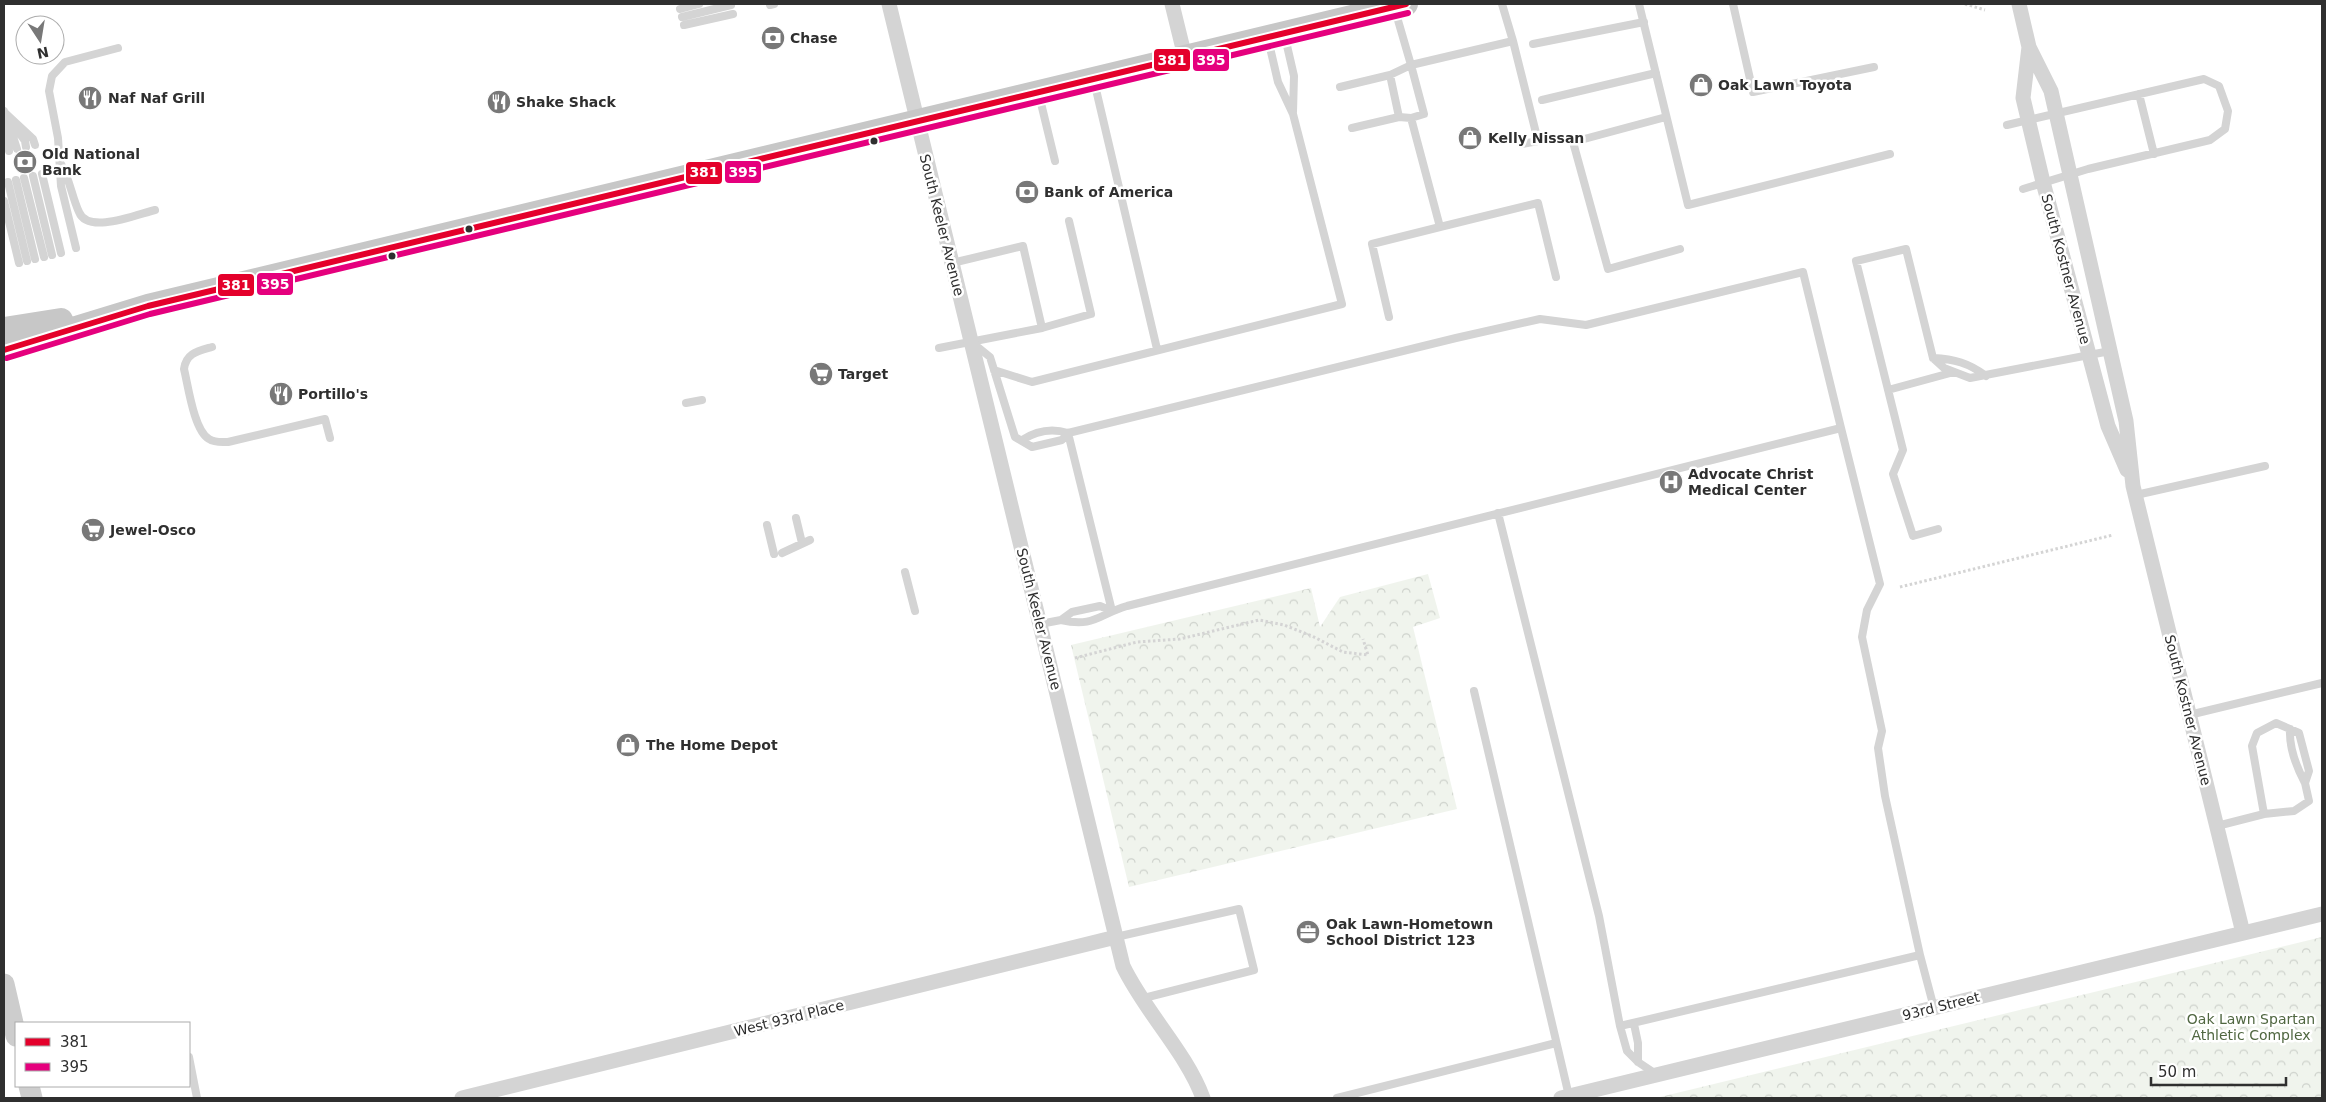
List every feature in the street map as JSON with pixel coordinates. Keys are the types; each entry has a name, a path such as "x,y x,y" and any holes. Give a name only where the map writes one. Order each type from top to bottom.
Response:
{"main road":[{"path":"4,350 148,306 1400,5"},
{"path":"4,329 148,306"},
{"path":"4,984 15,1032"}],"street":[{"name":"South Keeler Avenue","path":"889,4 1124,966 1140,999 1193,1075 1203,1098"},
{"path":"1172,4 1184,57"},
{"name":"South Kostner Avenue","path":"2019,4 2029,47 2052,91 2126,421 2135,491 2243,933"},
{"name":"South Kostner Avenue","path":"2029,47 2023,98 2028,120 2108,426 2135,491"},
{"name":"93rd Street","path":"1565,1097 2322,914"},
{"name":"West 93rd Place","path":"462,1098 1116,937"}],"lane":[{"path":"680,8 699,4"},
{"path":"1502,4 1538,141 1522,144"},
{"path":"1639,4 1688,205 1890,154"},
{"path":"1733,4 1753,92 1874,67"},
{"path":"731,5 683,21 733,14"},
{"path":"1352,128 1399,117 1411,118 1424,114 1411,65 1400,5"},
{"path":"1534,44 1644,22"},
{"path":"994,370 1032,382 1157,349 1342,304 1293,114 1278,82 1276,35"},
{"path":"1276,35 1294,76 1293,114"},
{"path":"1340,87 1390,75 1411,65 1513,41"},
{"path":"76,248 62,186 58,138 49,91 52,76 65,62 118,48"},
{"path":"1542,100 1656,73"},
{"path":"1390,75 1399,117"},
{"path":"1093,79 1157,349"},
{"path":"2008,125 2204,79 2219,86 2228,111 2226,129 2210,140 2071,173 2023,189"},
{"path":"1039,92 1055,161"},
{"path":"2139,94 2154,154"},
{"path":"4,113 33,138 35,145"},
{"path":"4,113 25,141 26,147"},
{"path":"4,113 13,150"},
{"path":"1666,116 1572,142 1608,269 1680,249"},
{"path":"1411,118 1440,228"},
{"path":"59,160 68,177 79,215 87,221 99,224 156,210"},
{"path":"42,174 61,253"},
{"path":"24,178 48,256 33,176"},
{"path":"4,201 27,261 12,181"},
{"path":"1389,318 1372,244 1538,203 1556,277"},
{"path":"939,348 1042,328 1092,314 1069,221"},
{"path":"952,263 1023,246 1042,328"},
{"path":"1938,529 1913,536 1893,474 1903,450 1856,261 1906,249 1933,358 1944,368 1970,378 2110,351"},
{"path":"1022,440 1031,434 1056,429 1068,433 1540,319 1586,325 1803,272 1880,584 1868,610 1862,637 1882,731 1878,748 1885,796 1920,955 1934,1008"},
{"path":"971,342 990,357 1015,437 1032,447 1062,440 1068,433"},
{"path":"212,347 190,354 185,360 184,369 197,421 203,434 209,439 219,443 228,442 325,419 330,438"},
{"path":"1933,358 1953,359 1975,368 1986,376"},
{"path":"1888,390 1954,372"},
{"path":"686,403 702,400"},
{"path":"1061,620 1076,624 1102,618 1112,610 1841,428"},
{"path":"1068,433 1112,610"},
{"path":"2135,491 2265,466"},
{"path":"1498,514 1599,916 1620,1026 1627,1051 1638,1062 1658,1075"},
{"path":"796,518 802,544"},
{"path":"767,525 778,553 810,540"},
{"path":"905,572 915,611"},
{"path":"1040,624 1061,620 1072,612 1100,606 1112,610"},
{"path":"2189,715 2322,683"},
{"path":"1474,691 1556,1043 1565,1097"},
{"path":"2217,826 2264,814 2294,811 2309,801 2306,783 2299,771 2290,729 2276,723 2257,732 2252,746 2264,814"},
{"path":"1116,937 1239,909 1254,970 1140,999"},
{"path":"1620,1026 1920,955"},
{"path":"1634,1024 1638,1043 1638,1062"},
{"path":"1336,1098 1556,1043"},
{"path":"190,1062 197,1098"}],"path":[{"path":"1965,4 1985,10"},
{"path":"1900,587 2113,536"},
{"path":"1075,658 1137,642 1180,639 1259,620 1284,625 1312,636 1343,652 1368,655 1363,638"}],"green space":[{"path":"1428,574 1440,618 1413,627 1457,809 1129,887 1071,645 1311,588 1320,627 1340,597"},
{"name":"Oak Lawn Spartan Athletic Complex","path":"2322,937 2322,1098 1656,1098"}],"transit line":[{"name":"381","path":"4,350 148,306 1406,4"},
{"name":"395","path":"7,358 150,314 1408,13"}],"place":[{"name":"Chase","path":"773,38"},
{"name":"Oak Lawn Toyota","path":"1701,85"},
{"name":"Naf Naf Grill","path":"90,98"},
{"name":"Shake Shack","path":"499,102"},
{"name":"Kelly Nissan","path":"1470,138"},
{"name":"Old National Bank","path":"25,162"},
{"name":"Bank of America","path":"1027,192"},
{"name":"Target","path":"821,374"},
{"name":"Portillo's","path":"281,394"},
{"name":"Advocate Christ Medical Center","path":"1671,482"},
{"name":"Jewel-Osco","path":"93,530"},
{"name":"The Home Depot","path":"628,745"},
{"name":"Oak Lawn-Hometown School District 123","path":"1308,932"}]}
